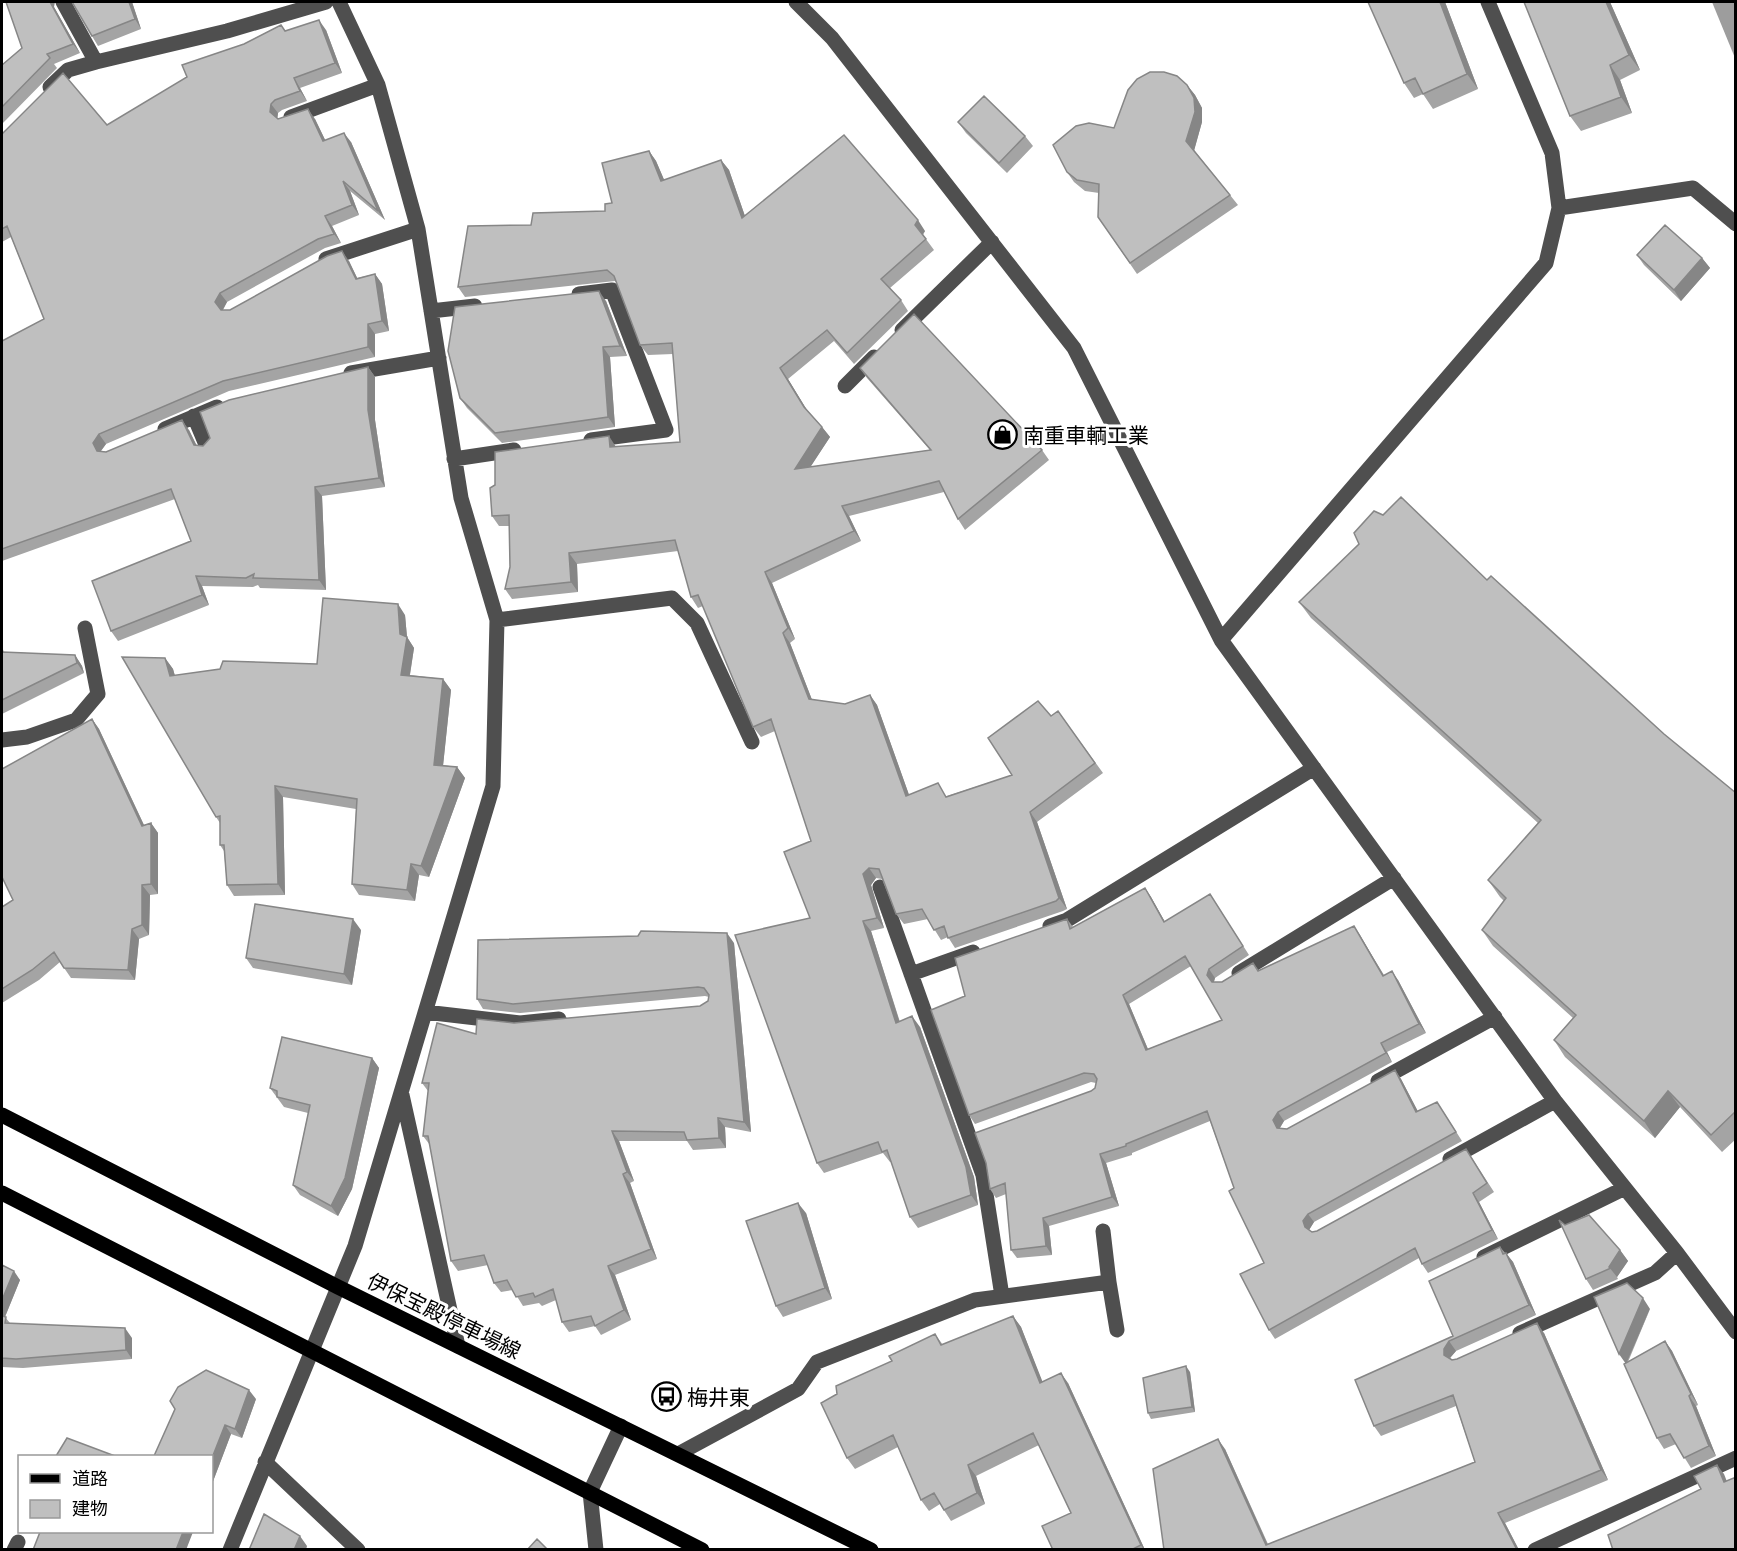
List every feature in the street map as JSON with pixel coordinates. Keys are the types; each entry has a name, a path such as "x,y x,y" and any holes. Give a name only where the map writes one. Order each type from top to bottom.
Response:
{"main road":[{"name":"伊保宝殿停車場線","path":"2,1114 338,1287 871,1550"},
{"path":"2,1193 702,1550"}],"street":[{"path":"63,2 96,62"},
{"path":"43,95 68,70 227,31 326,2"},
{"path":"230,1550 355,1246 493,786 497,620 461,498 418,229 378,86 339,2"},
{"path":"796,2 832,38 1074,348 1221,640 1555,1101 1677,1253 1736,1332"},
{"path":"1221,640 1546,263 1559,208 1552,153 1488,2"},
{"path":"286,119 378,86"},
{"path":"1559,208 1693,188 1736,224"},
{"path":"310,268 330,257 418,229"},
{"path":"845,386 992,242"},
{"path":"567,295 612,290 666,429 572,442"},
{"path":"431,311 488,304"},
{"path":"335,377 380,366 439,358"},
{"path":"152,435 233,400"},
{"path":"194,416 207,447"},
{"path":"454,459 525,449"},
{"path":"497,620 672,598 697,623 752,742"},
{"path":"2,740 27,737 76,720 98,694 85,628"},
{"path":"1034,932 1067,920 1314,768"},
{"path":"1223,983 1394,878"},
{"path":"880,887 911,974 974,1134 1002,1296"},
{"path":"911,974 989,947"},
{"path":"425,1012 520,1023 578,1017"},
{"path":"1361,1090 1495,1017"},
{"path":"401,1092 458,1346"},
{"path":"1432,1169 1555,1101"},
{"path":"1465,1266 1625,1188"},
{"path":"1103,1231 1117,1330"},
{"path":"1503,1341 1655,1273 1677,1253"},
{"path":"678,1454 798,1389 816,1362 975,1300 1109,1282"},
{"path":"596,1550 590,1492 621,1426"},
{"path":"1535,1550 1552,1546 1736,1458"},
{"path":"266,1462 358,1550"}],"shaded area":[{"path":"1712,2 1735,2 1735,58"}],"building":[{"path":"6,2 50,2 73,44 47,54 50,58 2,107 2,65 22,48"},
{"path":"72,2 129,2 135,19 92,36"},
{"path":"1368,2 1440,2 1467,74 1423,94 1415,78 1404,83"},
{"path":"1524,2 1606,2 1629,55 1610,65 1621,97 1570,116"},
{"path":"319,20 335,63 294,78 300,91 275,100 271,104 270,112 278,119 308,109 323,141 344,133 378,211 343,181 352,205 325,216 334,234 318,239 220,293 215,302 221,310 230,310 327,256 342,251 356,279 375,274 382,321 368,324 368,347 223,381 99,434 93,443 97,451 106,452 182,420 194,445 203,446 210,438 200,412 229,400 368,367 368,410 379,478 315,487 319,580 253,578 254,574 246,578 196,576 202,595 111,631 92,581 191,541 171,489 2,549 2,341 44,319 7,226 2,229 2,134 63,73 107,125 187,77 182,65 244,44 281,25 285,31"},
{"path":"1150,72 1164,72 1177,76 1187,85 1194,98 1195,112 1186,141 1230,195 1130,263 1098,217 1099,184 1077,180 1067,172 1053,145 1076,126 1089,123 1114,128 1128,90 1137,79"},
{"path":"984,96 1025,136 999,163 958,122"},
{"path":"844,135 918,220 915,225 926,239 881,279 901,300 847,353 827,330 780,368 804,407 822,427 795,469 931,450 860,368 914,314 1042,450 958,519 939,481 842,506 854,531 765,572 788,628 783,633 809,699 845,704 870,695 906,796 938,783 946,797 1012,775 988,738 1038,701 1051,716 1058,711 1095,763 1030,812 1059,898 1056,901 948,938 944,926 934,930 922,909 896,914 879,869 869,868 863,874 877,918 863,921 896,1023 912,1016 966,1167 971,1195 910,1217 887,1150 882,1152 878,1142 817,1163 735,935 810,918 784,852 811,841 771,719 753,727 698,595 691,597 675,540 569,553 571,582 505,589 510,567 509,515 492,516 490,488 495,485 495,452 609,436 610,447 680,442 672,343 640,345 614,276 607,270 458,287 468,226 531,225 533,213 605,211 605,204 612,203 602,163 649,151 661,181 721,160 742,218"},
{"path":"1665,225 1702,258 1674,290 1637,255"},
{"path":"599,291 620,346 603,347 608,417 495,433 460,398 448,351 455,307"},
{"path":"1401,497 1487,580 1491,576 1664,734 1736,793 1736,1111 1711,1135 1668,1091 1644,1121 1554,1040 1576,1015 1482,930 1506,898 1488,880 1541,820 1299,602 1359,544 1354,533 1374,511 1383,515"},
{"path":"323,598 398,604 400,634 407,637 401,675 443,679 434,765 457,767 421,866 411,864 407,890 352,884 357,799 275,786 278,884 227,885 224,845 220,845 220,816 216,817 122,657 165,658 170,676 220,669 223,661 317,664"},
{"path":"2,652 75,655 77,663 2,700"},
{"path":"92,719 142,826 151,823 151,884 142,885 142,925 132,929 128,970 64,968 54,952 32,970 2,989 2,907 13,900 2,877 2,769"},
{"path":"1145,888 1164,922 1210,894 1243,946 1209,969 1207,975 1212,982 1222,982 1253,963 1258,971 1354,926 1383,976 1392,971 1419,1024 1381,1043 1386,1053 1278,1112 1273,1120 1277,1128 1287,1129 1395,1070 1416,1112 1437,1102 1456,1132 1308,1214 1303,1221 1305,1227 1312,1232 1317,1231 1466,1149 1487,1183 1473,1193 1492,1230 1422,1264 1415,1248 1269,1330 1240,1274 1264,1263 1229,1191 1234,1188 1207,1111 1126,1144 1126,1146 1100,1154 1112,1197 1043,1218 1046,1246 1011,1250 1005,1183 990,1189 986,1163 975,1133 1091,1091 1095,1088 1097,1079 1094,1074 1084,1073 969,1115 931,1010 965,996 955,958 1067,919 1070,929","holes":["1185,956 1222,1020 1146,1050 1123,995"]},
{"path":"255,904 353,919 344,974 246,958"},
{"path":"641,931 727,933 744,1122 718,1118 719,1138 687,1140 684,1132 612,1131 627,1172 623,1174 651,1249 608,1266 624,1310 595,1326 591,1316 562,1322 553,1289 535,1297 533,1293 516,1297 507,1280 494,1283 484,1255 451,1261 428,1136 423,1136 429,1083 422,1083 437,1023 476,1034 477,1019 514,1023 700,1006 708,1001 709,995 704,988 698,987 513,1004 477,999 478,940 638,936"},
{"path":"282,1037 372,1058 345,1178 331,1206 293,1185 310,1105 277,1097 277,1091 270,1088"},
{"path":"798,1203 825,1288 776,1306 746,1221"},
{"path":"1589,1215 1620,1250 1609,1267 1611,1268 1586,1279 1559,1220 1565,1225"},
{"path":"1500,1247 1503,1254 1506,1253 1529,1305 1449,1341 1444,1349 1444,1355 1452,1360 1457,1359 1537,1323 1601,1470 1498,1513 1517,1550 1164,1550 1153,1469 1218,1439 1266,1545 1475,1462 1453,1395 1374,1426 1355,1380 1453,1336 1429,1281"},
{"path":"2,1265 14,1271 2,1300"},
{"path":"1627,1283 1643,1298 1619,1354 1594,1297"},
{"path":"2,1316 6,1317 5,1323 125,1328 126,1350 16,1359 2,1358"},
{"path":"1013,1316 1040,1383 1061,1373 1141,1545 1131,1550 1053,1550 1042,1526 1071,1513 1033,1433 968,1465 977,1493 944,1510 934,1493 921,1500 893,1435 847,1458 821,1403 837,1394 836,1386 892,1361 889,1356 935,1334 941,1345"},
{"path":"1665,1341 1691,1394 1689,1396 1709,1446 1684,1458 1670,1434 1657,1438 1624,1364"},
{"path":"1186,1366 1192,1407 1148,1413 1143,1378"},
{"path":"206,1370 249,1390 235,1429 225,1425 213,1455 154,1455 175,1409 170,1401 178,1387"},
{"path":"67,1438 112,1455 57,1455"},
{"path":"1717,1465 1724,1482 1736,1477 1736,1550 1613,1550 1608,1535 1701,1489 1694,1476"},
{"path":"264,1514 300,1536 294,1550 249,1550"},
{"path":"40,1533 183,1533 176,1550 33,1550"},
{"path":"537,1539 548,1550 527,1550"}],"place":[{"name":"南重車輌工業","path":"1002,435"},
{"name":"梅井東","path":"666,1397"}]}
